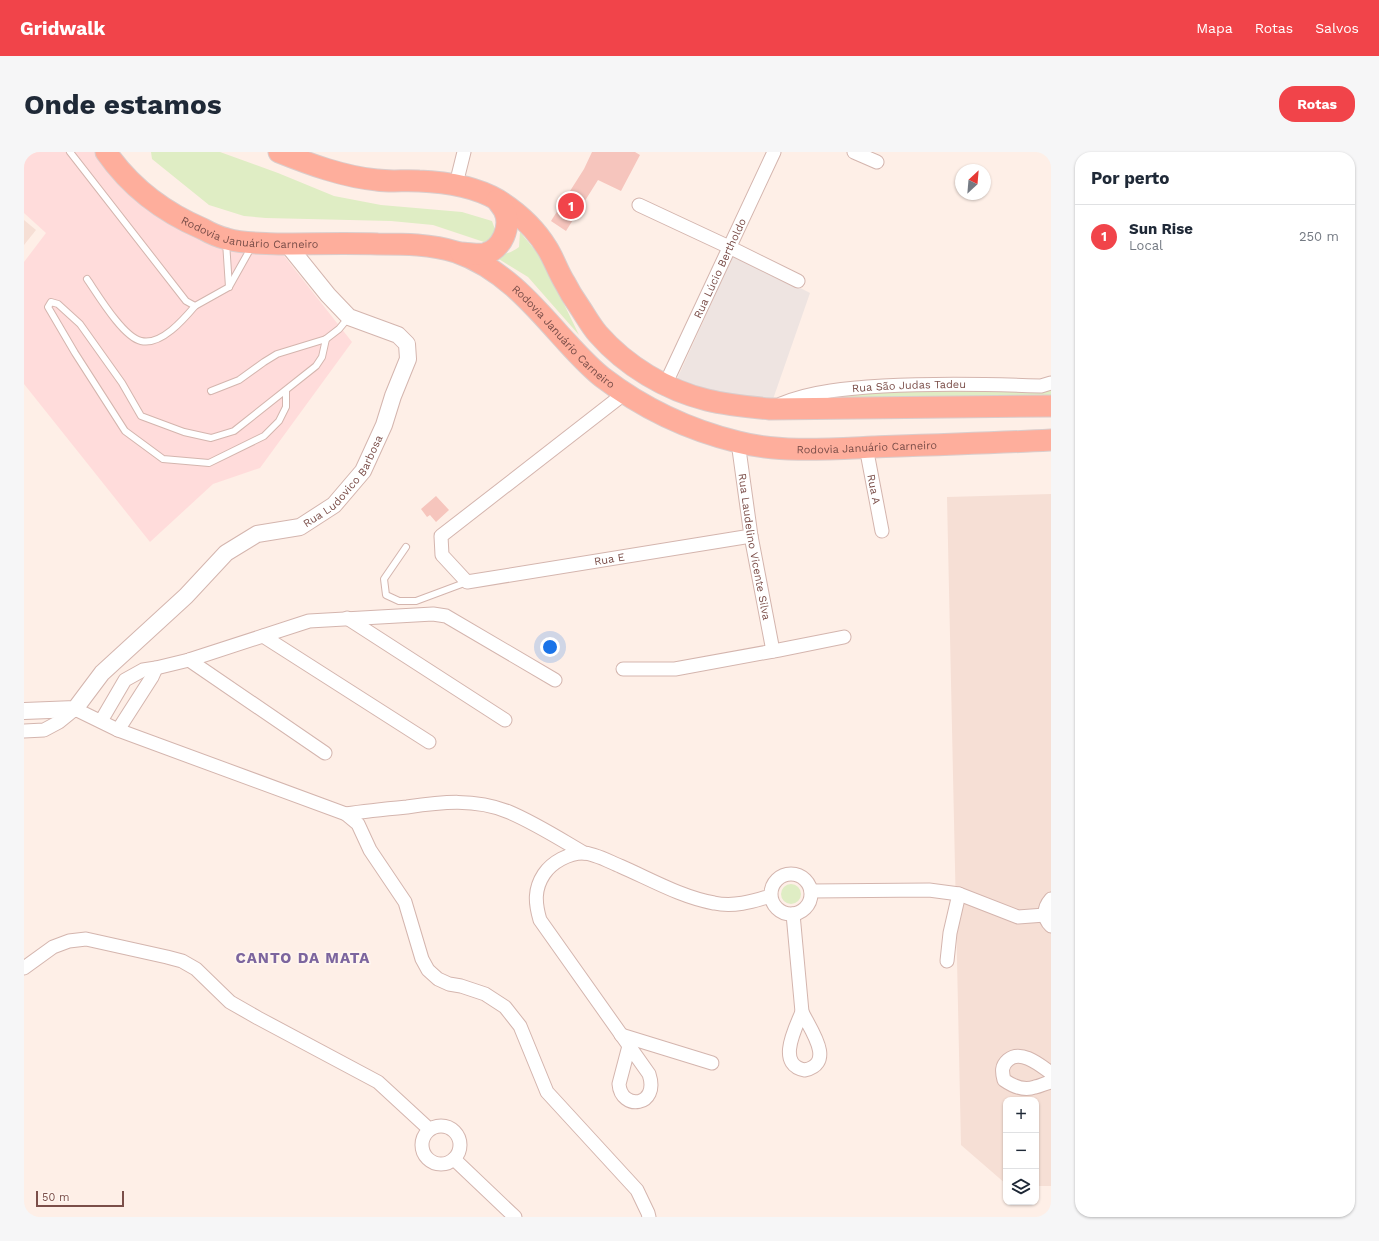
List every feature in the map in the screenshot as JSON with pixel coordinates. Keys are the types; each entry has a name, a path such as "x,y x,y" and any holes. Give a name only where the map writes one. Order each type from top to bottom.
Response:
{"highway":[{"name":"Rodovia Januário Carneiro","path":"106,152 126,178 152,202 186,222 226,239 254,243 358,243 432,246 455,252 487,266 520,292 600,376 647,406 677,421 738,442 763,446 793,448 866,447 1051,440"},
{"path":"126,152 126,178"},
{"path":"279,152 308,164 333,171 377,180 456,184 497,200 516,213 535,230 548,248 565,284 597,333 616,352 642,372 665,385 688,395 735,405 770,408 1051,406"},
{"path":"455,252 484,254 496,247 504,237 507,224 504,211 497,200"}],"street":[{"path":"456,184 464,152"},
{"name":"Rua Lúcio Bertholdo","path":"665,385 774,152"},
{"path":"854,152 877,162"},
{"path":"639,205 798,281"},
{"name":"Rua Ludovico Barbosa","path":"75,709 102,673 186,596 226,553 257,534 300,527 334,505 363,471 384,425 393,396 408,358 407,344 398,335 349,317 328,295 291,249 289,244"},
{"name":"Rua São Judas Tadeu","path":"770,408 805,396 863,387 963,384 1040,386 1051,383"},
{"path":"467,582 442,555 441,536 625,393"},
{"name":"Rua Laudelino Vicente Silva","path":"738,442 751,536 773,651"},
{"name":"Rua A","path":"866,447 882,532"},
{"name":"Rua E","path":"467,582 751,536"},
{"path":"101,721 126,680 143,670 189,660 309,621 434,614 446,616 555,680"},
{"path":"347,618 505,720"},
{"path":"263,636 430,742"},
{"path":"624,669 674,669 844,637"},
{"path":"189,660 325,753"},
{"path":"118,730 152,677 156,668"},
{"path":"24,711 75,709 118,730 346,814 358,824 370,850 405,902 422,959 428,970 449,984 461,986 485,994 505,1007 520,1026 547,1092 637,1190 649,1217"},
{"path":"24,730 44,730 59,722 75,709"},
{"path":"346,814 447,802 483,804 508,812 556,836 584,853 602,858 688,896 731,906 753,902 770,896"},
{"path":"584,853 558,860 548,869 540,880 536,893 536,907 540,920 629,1046"},
{"path":"788,874 801,877 808,883 811,891 810,900 805,908 802,911 793,914 780,911 774,905 770,896 771,888 776,880 788,874"},
{"path":"811,891 929,890 959,894 1018,916 1048,920 1046,907 1051,899"},
{"path":"947,961 951,924 959,894"},
{"path":"793,914 802,1012"},
{"path":"24,968 53,947 69,941 86,939 167,956 182,961 196,970 236,1005 378,1082 429,1129"},
{"path":"621,1035 712,1063"},
{"path":"1051,1073 1033,1061 1024,1057 1015,1056 1003,1065 1002,1072 1004,1080 1021,1089 1035,1088 1051,1082"},
{"path":"442,1126 448,1127 457,1134 460,1150 454,1159 443,1164 432,1162 427,1158 422,1147 422,1140 429,1129 442,1126"},
{"path":"454,1159 515,1217"}],"lane":[{"path":"70,152 186,301 195,306"},
{"path":"226,239 229,287"},
{"path":"87,279 125,331 133,338 142,342 151,341 165,335 184,319 195,306 229,287 254,243"},
{"path":"286,390 286,407 279,421 264,436 209,463 163,459 125,431 48,307 52,302 58,304 80,324 122,383 141,416 184,432 211,438 234,431 316,366 322,357 326,339"},
{"path":"211,392 239,380 277,354 326,339 339,329 349,317"},
{"path":"406,547 384,579 386,595 399,601 416,601 467,582"}],"shaded area":[{"path":"24,152 100,152 145,207 281,252 352,342 260,468 213,484 150,542 24,384 24,262 46,233 24,213"},
{"path":"24,220 36,230 24,245"},
{"path":"734,254 810,293 772,402 715,395 677,379"},
{"path":"1051,494 1051,1186 1039,1186 1039,1097 1003,1097 1003,1181 961,1145 947,497"}],"green space":[{"path":"151,152 220,152 278,173 334,196 381,205 462,212 492,221 497,235 484,242 433,225 391,221 266,218 244,216 209,205 152,159"},
{"path":"520,232 539,255 579,335 528,277 494,256 513,251 519,247"},
{"path":"1051,388 1051,404 808,400 877,392"},
{"path":"787,884 795,884 801,890 801,898 795,904 787,904 781,898 781,890"}],"building":[{"path":"592,152 635,152 640,155 621,191 598,180 566,231 551,221 584,169"},
{"path":"436,496 449,510 436,522 430,515 427,517 421,509"}],"place":[{"name":"Sun Rise","path":"571,206"}],"district":[{"name":"CANTO DA MATA","path":"303,958"}]}
